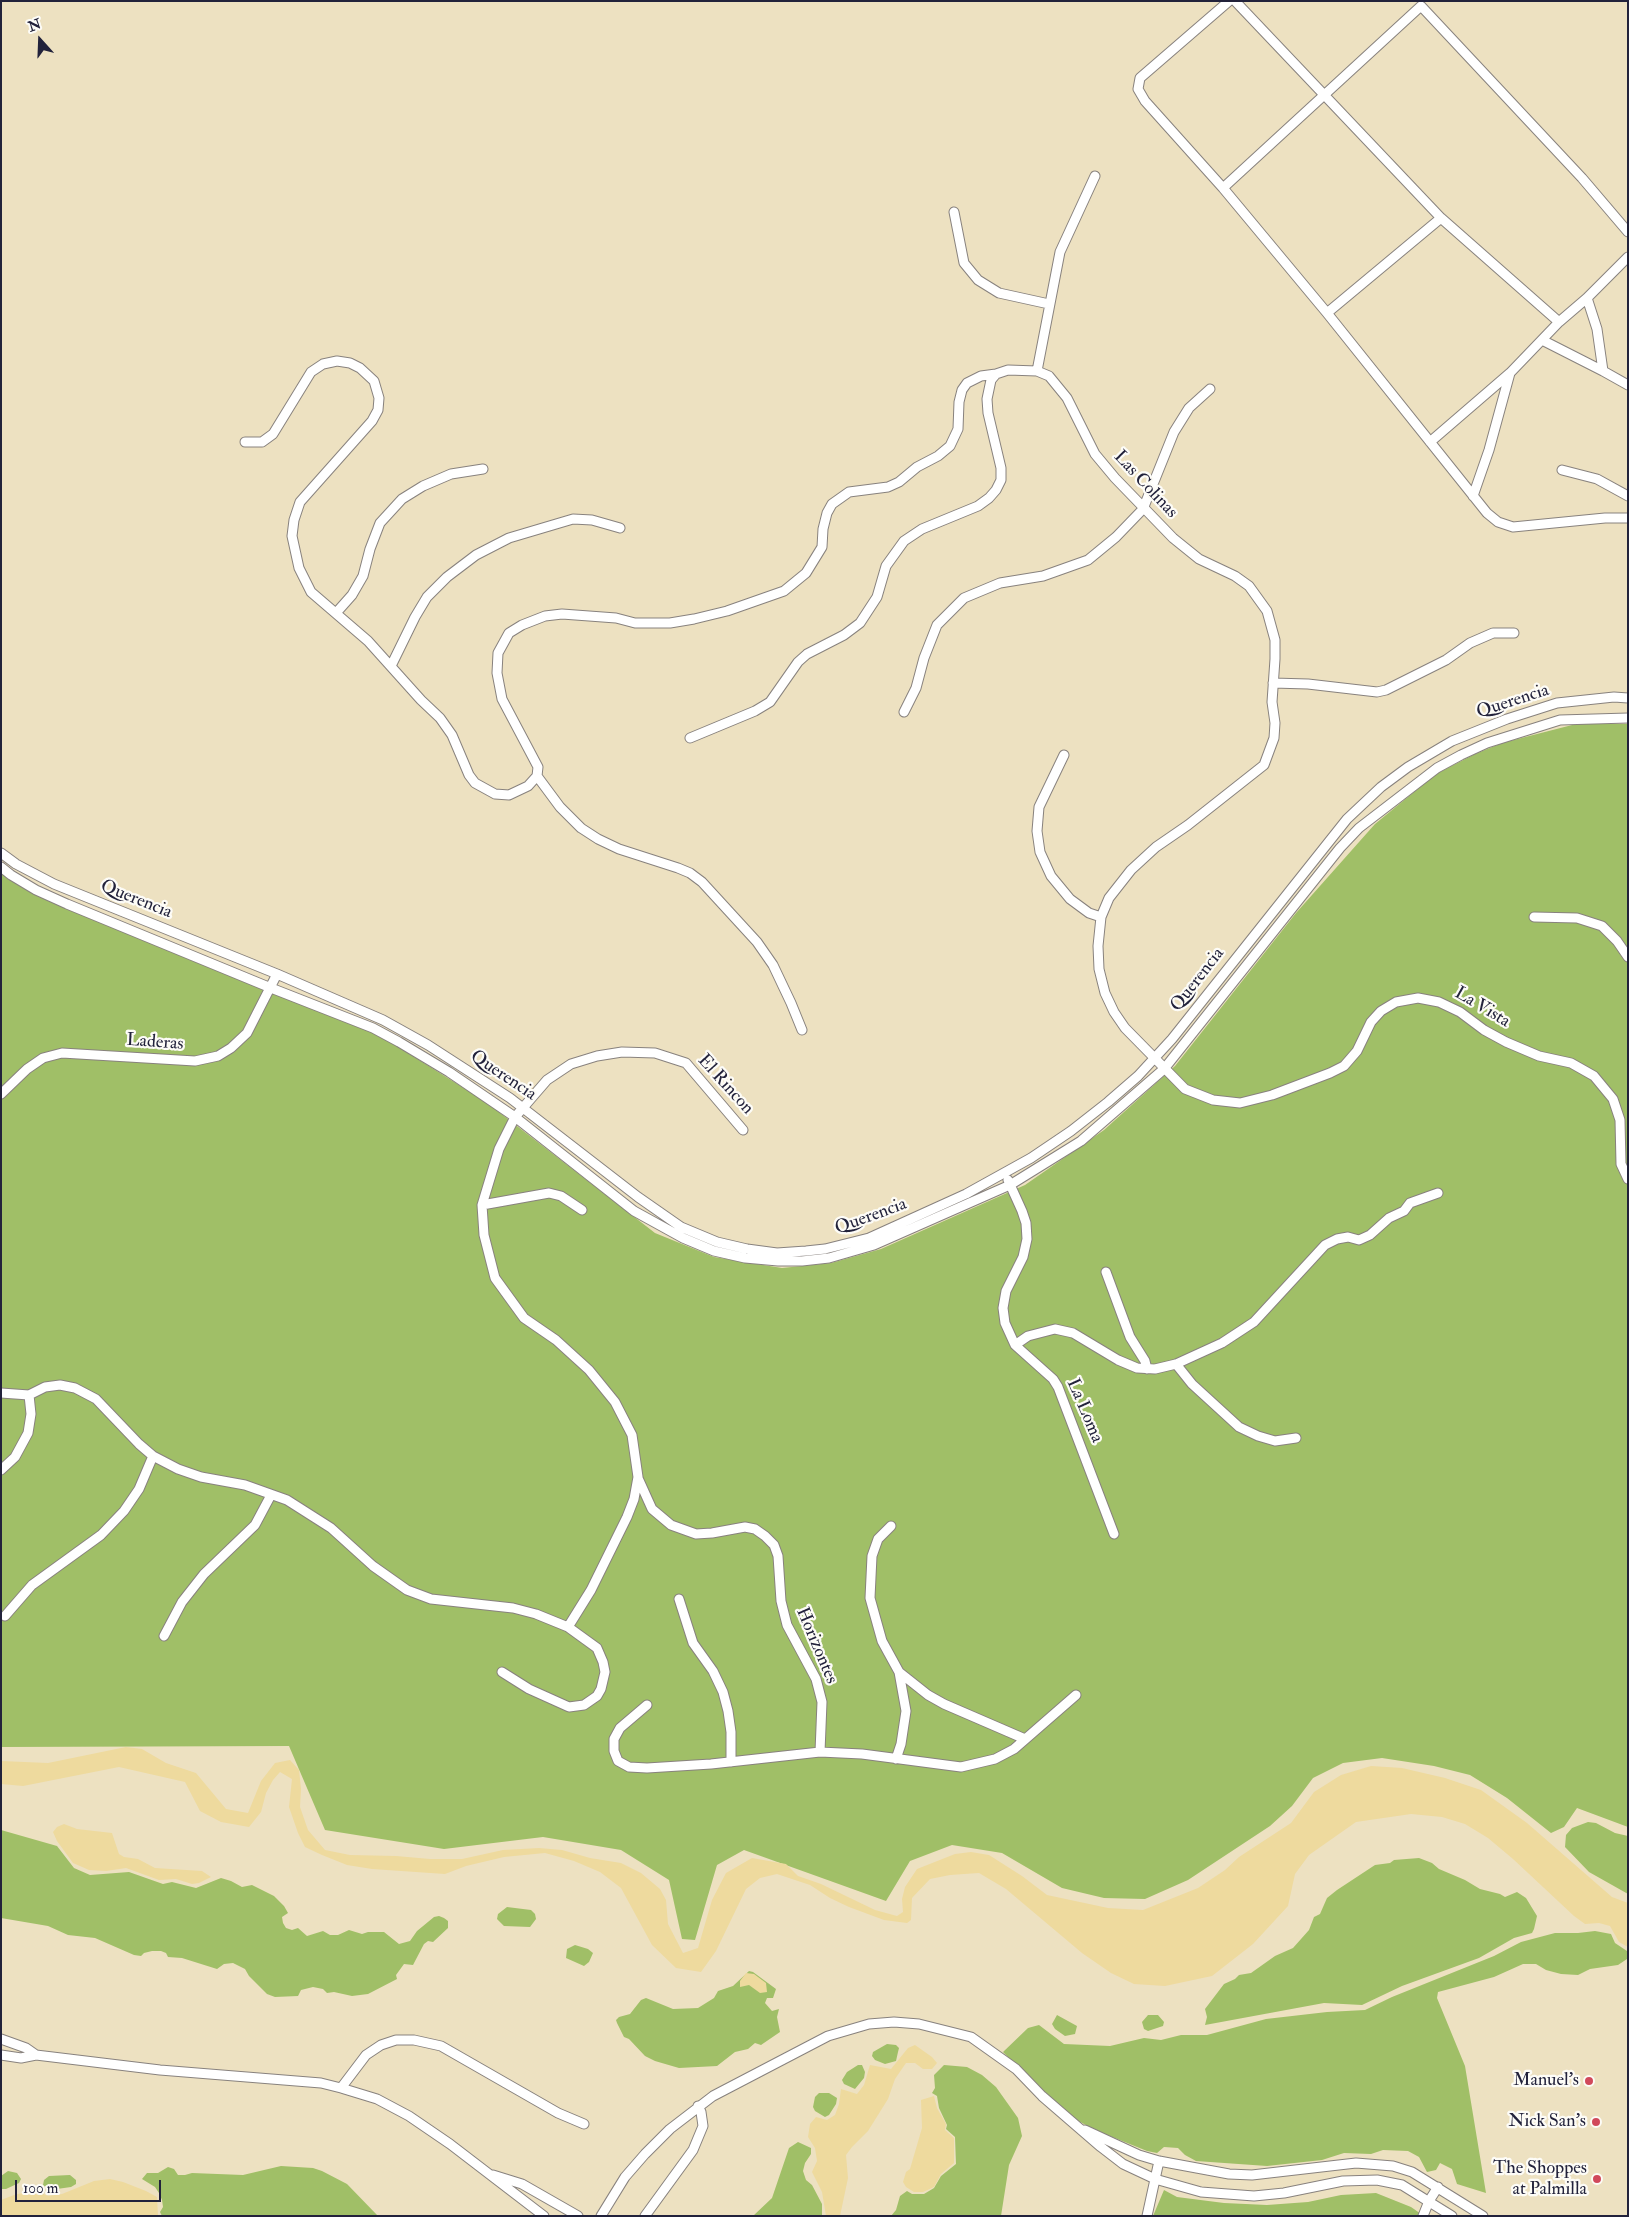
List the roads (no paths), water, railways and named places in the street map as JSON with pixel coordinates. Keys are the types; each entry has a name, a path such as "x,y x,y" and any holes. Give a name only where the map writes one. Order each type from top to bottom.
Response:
{"street":[{"path":"1229,1 1140,78 1138,89 1145,101 1223,188 1327,313 1473,496 1498,522 1513,527 1598,518 1628,518"},
{"path":"1236,1 1441,218 1559,322"},
{"path":"1223,188 1422,6 1582,178 1628,232"},
{"path":"245,442 262,442 273,434 311,372 323,364 337,361 350,362 367,373 374,381 379,398 378,410 372,421 300,502 294,520 292,536 295,553 305,582 311,592 368,641 421,700 440,718 452,735 469,775 475,783 495,794 508,795 528,786 536,776 538,767 502,699 497,673 498,653 509,633 522,625 545,616 562,614 616,618 636,623 670,623 727,611 784,591 806,573 822,547 823,529 827,512 832,504 849,492 888,487 899,482 917,467 938,456 950,446 958,429 959,402 962,390 967,382 981,376 1008,370 1037,371 1060,252 1095,176"},
{"path":"954,212 964,263 978,280 999,293 1049,304"},
{"path":"1327,313 1441,218"},
{"path":"1430,442 1510,373 1559,322 1587,298 1628,257"},
{"path":"1587,298 1597,329 1603,371"},
{"path":"1542,340 1628,384"},
{"name":"Las Colinas","path":"1037,371 1049,376 1056,382 1067,398 1095,454 1144,509 1173,538 1199,559 1235,576 1249,586 1259,597 1267,611 1275,640 1276,659 1273,683 1274,738 1264,764 1188,825 1156,847 1131,870 1109,898 1101,918 1098,946 1105,993 1114,1012 1125,1028 1164,1069"},
{"path":"1473,496 1489,450 1510,373"},
{"path":"690,738 755,711 770,702 798,662 807,654 844,635 860,623 877,596 886,566 904,541 922,529 978,506 996,490 1001,480 1001,468 986,398 991,380 996,374"},
{"path":"904,712 916,688 924,658 937,625 964,598 1000,583 1043,576 1088,560 1144,509 1174,432 1189,408 1210,389"},
{"path":"336,613 352,595 363,576 370,549 380,524 402,499 423,486 451,474 483,469"},
{"path":"1562,470 1597,479 1628,496"},
{"path":"391,666 427,597 447,577 476,555 509,538 573,519 592,520 620,528"},
{"path":"1273,683 1308,684 1377,692 1386,690 1446,660 1470,643 1494,633 1514,633"},
{"name":"Querencia","path":"1,853 16,864 54,884 277,974 383,1020 428,1045 522,1108 662,1215 704,1238 747,1249 777,1253 806,1252 869,1238 966,1194 1004,1173 1071,1131 1108,1102 1155,1059 1347,819 1381,788 1430,753 1480,728 1557,703 1614,696 1628,698"},
{"name":"Querencia","path":"1,867 36,890 271,988 373,1028 399,1042 449,1072 515,1118 634,1211 654,1224 714,1251 745,1258 778,1261 829,1258 874,1245 1010,1185 1074,1145 1104,1123 1164,1069 1242,972 1286,913 1340,848 1359,828 1418,781 1460,754 1512,734 1560,720 1628,718"},
{"path":"1064,755 1039,807 1037,831 1040,852 1051,876 1070,900 1089,913 1101,918"},
{"path":"536,776 560,807 581,828 598,839 619,849 690,872 702,882 757,942 792,1003 802,1030"},
{"path":"1278,906 1286,913"},
{"path":"1534,917 1577,918 1602,926 1617,941 1628,957"},
{"name":"Laderas","path":"1,1094 27,1069 43,1058 62,1053 195,1061 218,1056 231,1048 247,1033 277,974"},
{"name":"La Vista","path":"1164,1069 1185,1089 1213,1100 1240,1103 1272,1095 1344,1066 1356,1051 1371,1022 1381,1011 1396,1002 1418,998 1439,1002 1460,1012 1484,1030 1506,1042 1539,1056 1571,1063 1594,1076 1613,1099 1620,1120 1621,1164 1628,1179"},
{"name":"El Rincon","path":"482,1205 499,1149 522,1108 548,1080 571,1064 597,1056 622,1052 655,1054 686,1063 743,1130"},
{"path":"1104,1123 1116,1105 1149,1076 1153,1070 1155,1059"},
{"path":"1010,1185 1014,1173 1056,1148 1071,1131"},
{"name":"La Loma","path":"1004,1173 1024,1217 1027,1239 1023,1257 1006,1291 1003,1308 1005,1323 1015,1345 1047,1373 1058,1386 1114,1534"},
{"path":"568,1627 591,1590 634,1499 638,1477 632,1436 615,1402 589,1370 556,1340 524,1318 495,1278 484,1235 482,1205 549,1193 566,1199 582,1210"},
{"path":"1015,1345 1028,1336 1055,1328 1073,1333 1118,1360 1137,1368 1155,1369 1176,1364 1222,1343 1254,1322 1325,1245 1337,1239 1348,1237 1360,1240 1370,1235 1389,1218 1404,1211 1410,1203 1438,1193"},
{"path":"1106,1272 1130,1337 1145,1361 1147,1369"},
{"path":"1176,1364 1192,1384 1239,1427 1258,1436 1275,1441 1296,1438"},
{"path":"1,1393 29,1395 45,1387 60,1385 75,1388 96,1399 138,1444 153,1456 178,1469 246,1486 287,1500 331,1528 373,1566 407,1590 431,1599 521,1610 568,1627 597,1648 603,1662 603,1683 597,1696 591,1701 576,1707 563,1705 529,1690 502,1672"},
{"path":"1,1470 15,1456 28,1434 31,1414 29,1395"},
{"path":"5,1616 32,1585 102,1535 124,1511 139,1489 153,1456"},
{"name":"Horizontes","path":"638,1477 652,1509 671,1525 696,1534 712,1534 745,1527 755,1529 774,1545 778,1556 781,1601 787,1625 816,1679 822,1702 820,1752"},
{"path":"164,1636 182,1602 204,1574 255,1525 271,1495"},
{"path":"891,1526 878,1539 872,1556 870,1598 882,1641 899,1672 906,1711 901,1744 896,1759"},
{"path":"679,1598 694,1643 713,1671 723,1692 731,1732 731,1762"},
{"path":"899,1672 944,1704 1026,1739"},
{"path":"647,1706 620,1728 614,1739 614,1751 618,1761 629,1767 647,1768 731,1762 820,1752 862,1754 961,1767 995,1759 1014,1749 1076,1695"},
{"path":"600,2216 645,2154 670,2128 698,2106 828,2036 869,2024 894,2022 919,2024 971,2037 1016,2069 1042,2096 1093,2141 1124,2164 1155,2179 1201,2192 1254,2196 1284,2193 1343,2181 1377,2180 1402,2185 1452,2216"},
{"path":"1,2039 26,2048 36,2055"},
{"path":"341,2088 366,2055 381,2045 396,2040 414,2040 441,2046 558,2113 584,2124"},
{"path":"1,2055 21,2058 36,2055 160,2070 320,2082 341,2088 377,2099 409,2116 450,2144 544,2216"},
{"path":"645,2216 693,2150 703,2126 698,2106"},
{"path":"1078,2127 1139,2155 1214,2172 1239,2175 1340,2164 1378,2164 1412,2172 1483,2216"},
{"path":"1147,2216 1160,2161"},
{"path":"487,2173 522,2184 578,2216"},
{"path":"1423,2216 1429,2201 1438,2187"}],"place":[{"name":"Manuel's","path":"1589,2081"},
{"name":"Nick San's","path":"1596,2122"},
{"name":"The Shoppes at Palmilla","path":"1597,2179"}]}
